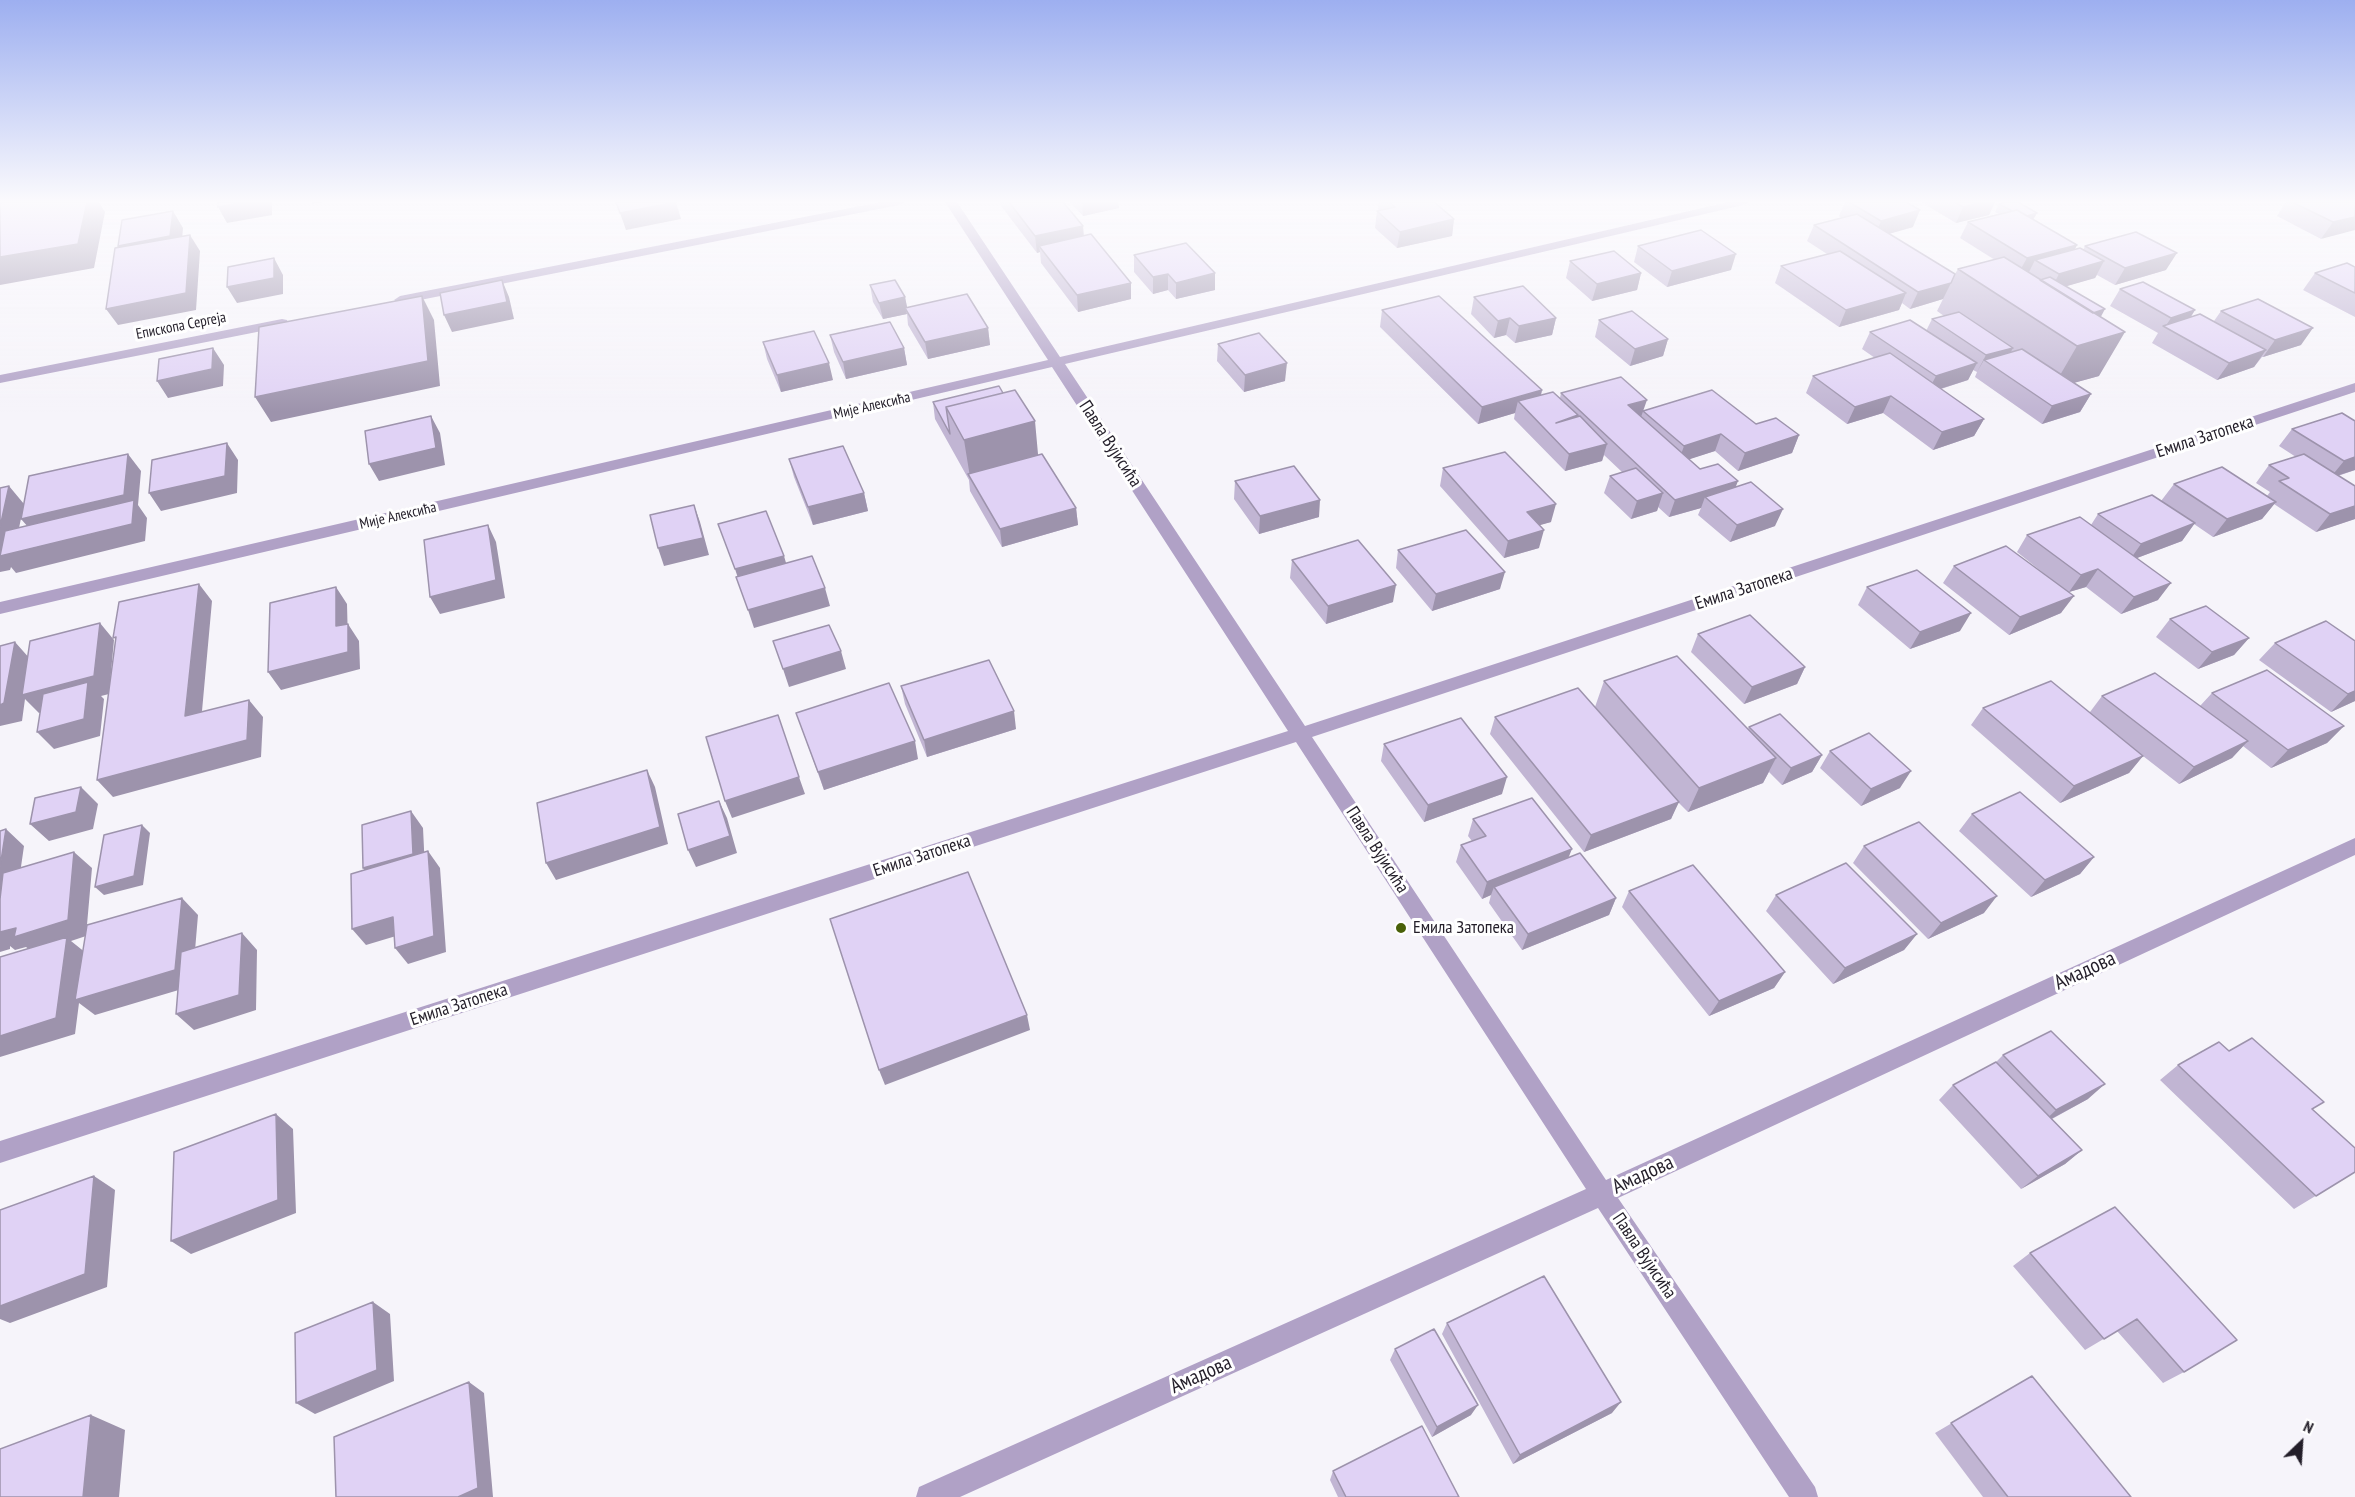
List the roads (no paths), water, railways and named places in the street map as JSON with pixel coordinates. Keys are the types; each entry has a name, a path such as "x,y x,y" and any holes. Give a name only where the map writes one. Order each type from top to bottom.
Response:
{"street":[{"path":"386,303 544,272"},
{"name":"Павла Вујисића","path":"997,272 1602,1194 1804,1497"},
{"name":"Мије Алексића","path":"0,608 1445,272"},
{"name":"Епископа Сергеја","path":"0,379 292,321"},
{"name":"Емила Затопека","path":"0,1152 1301,734 2355,387"},
{"name":"Амадова","path":"929,1497 1602,1194 2355,846"}],"place":[{"name":"Емила Затопека","path":"1401,928"}]}
